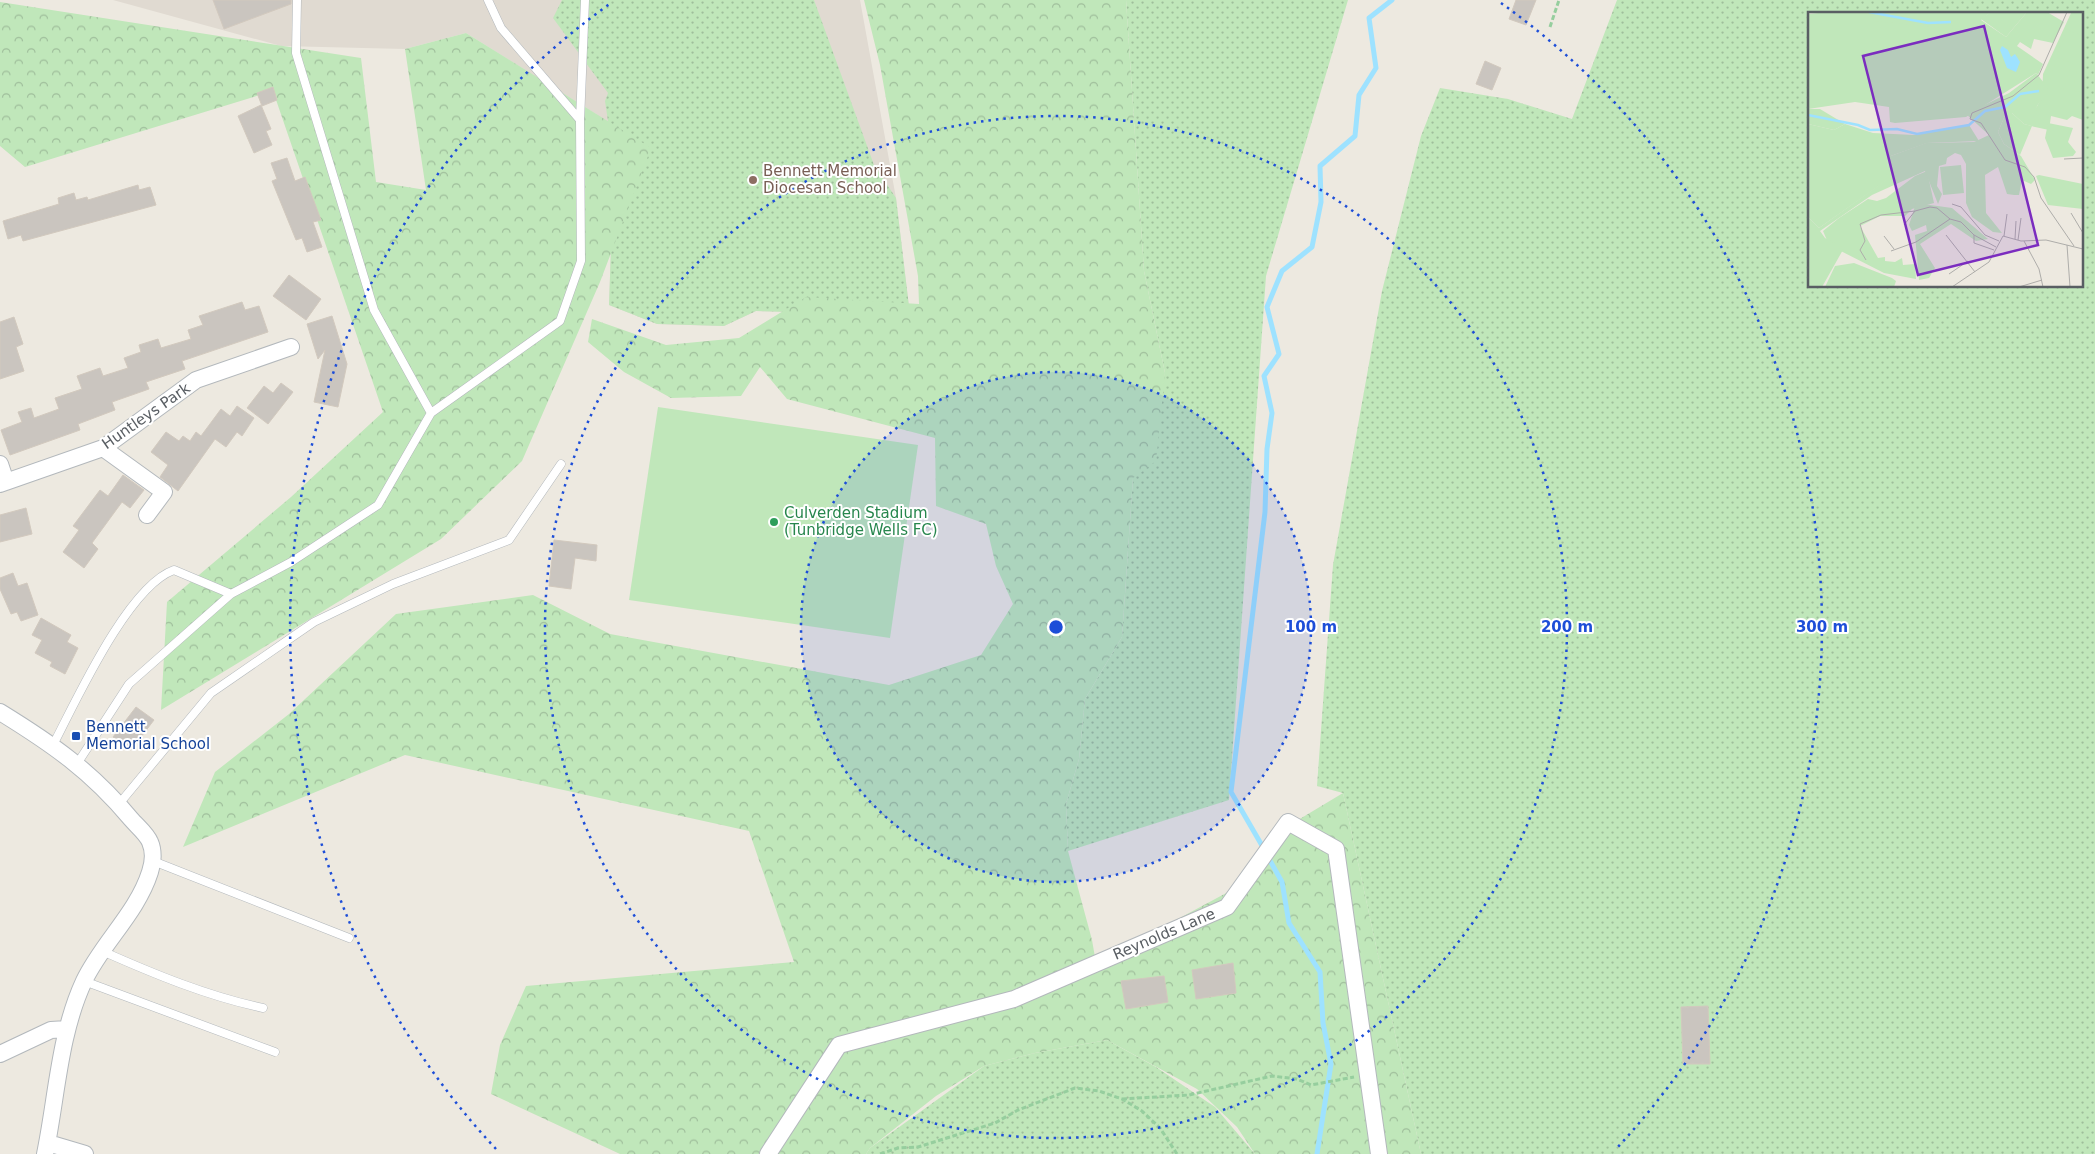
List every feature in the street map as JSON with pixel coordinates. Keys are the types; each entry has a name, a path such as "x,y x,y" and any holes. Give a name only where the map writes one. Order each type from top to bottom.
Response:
{"street":[{"name":"Huntleys Park","path":"3,483 103,448 196,380 291,347"},
{"path":"103,448 164,492 147,515"},
{"path":"0,464 3,483"},
{"path":"0,712 53,745 77,764 119,804 150,841 153,861 146,883 139,897 84,981 67,1029 47,1148 85,1154"},
{"name":"Reynolds Lane","path":"768,1154 839,1045 1014,999 1227,907 1288,822 1336,849 1379,1154"},
{"path":"0,1054 51,1030 67,1029"}],"lane":[{"path":"297,0 296,54 374,310 431,413"},
{"path":"488,0 501,28 580,120"},
{"path":"77,764 129,684 231,594 291,562 378,505 431,413 560,321 581,261 580,120 585,0"},
{"path":"119,804 211,693 314,622 393,584 509,540 561,464"},
{"path":"53,745 128,609 160,578 174,570 231,594"},
{"path":"153,861 349,938"},
{"path":"102,951 182,984 234,1002 263,1008"},
{"path":"84,981 275,1052"}],"path":[{"path":"1550,28 1559,0"},
{"path":"1122,1099 1189,1095 1272,1076 1298,1079 1311,1085 1336,1082"},
{"path":"880,1154 898,1148 918,1147 995,1123 1018,1110 1076,1088 1099,1091 1122,1099 1142,1111 1160,1128 1177,1154"}],"shaded area":[{"name":"Bennett Memorial Diocesan School","path":"113,0 860,0 896,198 910,315 756,311 724,326 657,324 609,305 614,162 596,114 466,33 405,49 281,46"}],"green space":[{"name":"Bennett Memorial Diocesan School","path":"562,0 814,0 874,165 896,198 910,315 756,311 724,326 657,324 609,305 614,162 605,101 608,93 553,18"},
{"path":"864,0 1126,0 1144,271 1165,373 1156,461 1133,478 1122,637 1085,699 1079,759 1066,804 1068,851 1092,940 1096,963 1243,884 1283,829 1343,793 1421,1154 1255,1154 1237,1127 1197,1089 1107,1040 1035,1053 984,1066 936,1096 870,1148 866,1154 620,1154 491,1094 500,1045 526,986 794,962 749,831 405,755 183,847 215,772 289,714 396,614 533,595 610,634 889,685 981,655 1013,604 996,566 986,524 936,506 935,438 787,399 760,367 741,396 671,398 624,372 588,342 592,319 666,345 739,338 806,297 919,304 918,276 880,65"},
{"path":"1126,0 1348,0 1266,276 1229,800 1068,851 1066,804 1079,759 1085,699 1122,637 1133,478 1165,373 1144,271"},
{"path":"1617,0 2095,0 2095,1154 1421,1154 1343,793 1317,786 1333,565 1382,291 1421,136 1440,88 1508,99 1572,119"},
{"path":"0,2 361,58 376,182 426,190 405,49 466,33 651,148 600,282 522,461 441,539 161,710 167,602 291,497 383,412 273,91 25,167 0,146"},
{"name":"Culverden Stadium (Tunbridge Wells FC)","path":"658,407 918,445 890,638 629,600"},
{"path":"1107,1040 1156,1067 1215,1107 1255,1154 866,1154 870,1148 984,1066 1035,1053"}],"building":[{"path":"213,0 291,0 291,4 224,29"},
{"path":"1516,0 1536,0 1526,25 1509,19"},
{"path":"1485,61 1501,68 1492,90 1476,84"},
{"path":"273,87 277,100 262,106 257,93"},
{"path":"261,105 271,129 266,131 272,145 254,153 238,116"},
{"path":"287,158 295,181 305,177 321,220 313,222 322,247 307,252 302,238 296,240 272,181 277,179 271,163"},
{"path":"138,185 139,190 150,187 156,205 23,241 21,235 8,239 3,221 59,204 58,198 74,193 76,200 87,197 88,200"},
{"path":"289,275 321,299 306,320 273,296"},
{"path":"242,302 245,310 259,306 268,332 182,361 185,369 146,382 149,389 112,402 115,410 78,424 80,430 10,455 1,430 22,422 18,412 31,408 34,418 59,409 55,398 82,389 77,376 100,368 103,376 128,368 124,358 141,352 139,345 158,339 161,348 191,339 188,330 203,325 199,316"},
{"path":"332,316 347,364 338,407 314,402 325,350 318,359 307,324"},
{"path":"14,317 23,344 16,347 24,371 0,379 0,322"},
{"path":"281,383 293,392 268,424 247,408 264,386 273,393"},
{"path":"237,406 254,418 242,436 237,432 226,447 215,439 178,491 160,477 168,465 151,452 166,432 179,441 183,436 190,441 196,432 201,436 221,409 230,416"},
{"path":"123,475 144,490 130,508 122,502 92,543 98,549 84,568 63,552 79,530 73,526 100,490 108,496"},
{"path":"26,508 32,534 0,542 0,515"},
{"path":"554,540 597,545 596,561 575,558 571,589 549,586"},
{"path":"13,573 18,586 27,583 38,615 21,621 17,612 11,614 0,589 0,578"},
{"path":"41,618 71,635 67,642 78,648 65,674 50,666 52,662 35,653 42,640 32,635"},
{"path":"136,707 154,720 131,750 113,737"},
{"path":"1233,963 1236,993 1196,999 1192,970"},
{"path":"1164,976 1168,1002 1126,1009 1121,981"},
{"path":"1708,1006 1710,1064 1683,1064 1681,1007"}],"waterway":[{"path":"1264,849 1231,792 1265,512 1267,449 1272,413 1264,376 1279,354 1267,307 1282,271 1312,247 1321,202 1320,166 1355,136 1359,95 1376,68 1369,18 1392,0"},
{"path":"1268,857 1282,882 1289,923 1320,972 1323,1023 1331,1064 1317,1154"}],"place":[{"name":"Bennett Memorial Diocesan School","path":"753,180"},
{"name":"Culverden Stadium (Tunbridge Wells FC)","path":"774,522"},
{"name":"Bennett Memorial School","path":"76,736"}]}
